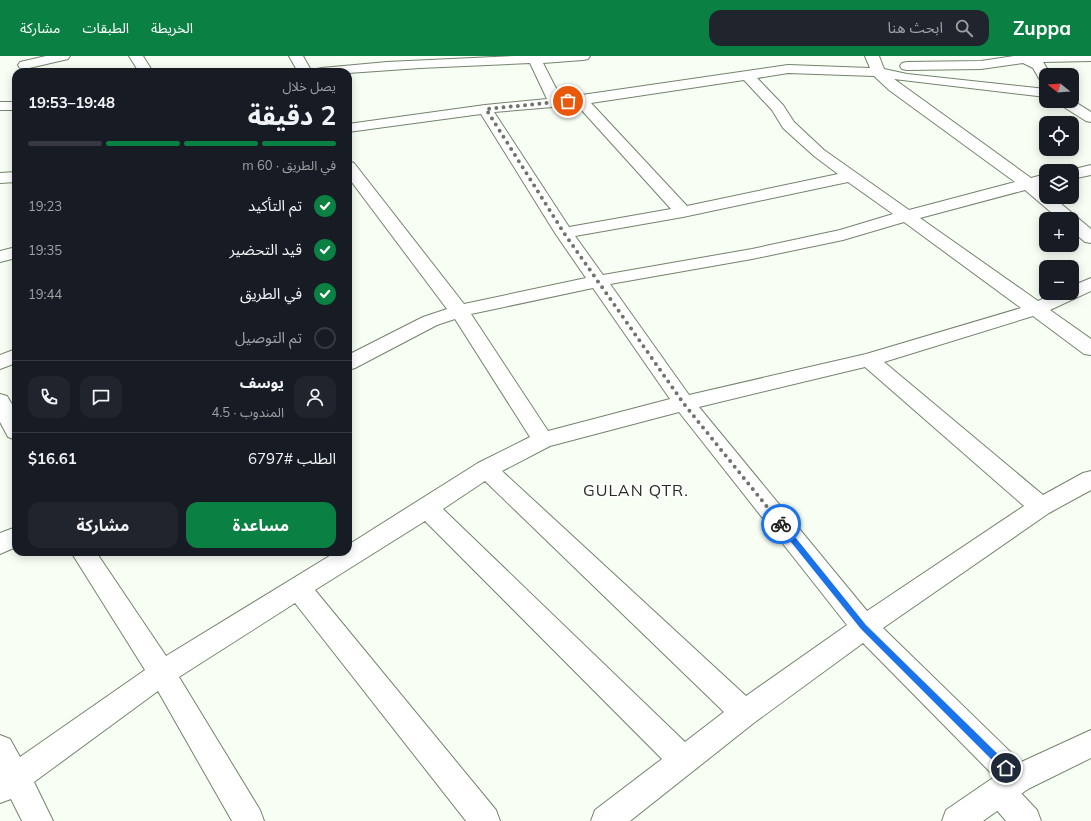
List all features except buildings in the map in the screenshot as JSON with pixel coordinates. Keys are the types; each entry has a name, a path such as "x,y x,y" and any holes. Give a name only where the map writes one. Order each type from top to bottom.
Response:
{"street":[{"path":"26,65 63,56"},
{"path":"136,56 144,68"},
{"path":"296,56 303,68"},
{"path":"352,68 447,62 583,56"},
{"path":"872,56 878,72 894,87 1027,183 1061,212"},
{"path":"878,72 900,66 981,65 1021,57 1091,57"},
{"path":"1021,57 1038,65 1040,68"},
{"path":"535,59 556,102"},
{"path":"352,127 486,109 581,100 788,69 878,72 907,78 1039,92"},
{"path":"747,75 778,108 788,125 819,153 1091,349"},
{"path":"581,100 683,212"},
{"path":"0,106 12,106"},
{"path":"1075,108 1091,118"},
{"path":"486,109 564,233 684,404 864,627 1008,785 1026,821"},
{"path":"1079,173 1091,170"},
{"path":"352,171 459,311 543,440"},
{"path":"564,233 683,212 852,176"},
{"path":"0,178 12,177"},
{"path":"352,361 430,321 459,311 598,281 752,254 843,235 906,216 1039,180"},
{"path":"1079,228 1091,238"},
{"path":"0,257 12,253"},
{"path":"352,555 486,469 543,440 684,404 870,360 1037,310 1091,284"},
{"path":"0,362 12,358"},
{"path":"870,360 1041,507"},
{"path":"0,401 12,422"},
{"path":"486,469 744,713"},
{"path":"606,821 744,713 864,627 1041,507 1091,479"},
{"path":"427,508 683,760"},
{"path":"0,544 12,538"},
{"path":"86,556 162,673 249,821"},
{"path":"7,784 162,673 351,556"},
{"path":"298,589 485,821"},
{"path":"957,821 1008,785 1091,743"},
{"path":"0,749 7,784 38,821"}],"way so far":[{"path":"568,101 486,109 564,233 684,404 781,524"}],"district":[{"name":"GULAN QTR.","path":"636,490"}],"route":[{"path":"781,524 864,627 1006,768"}]}
